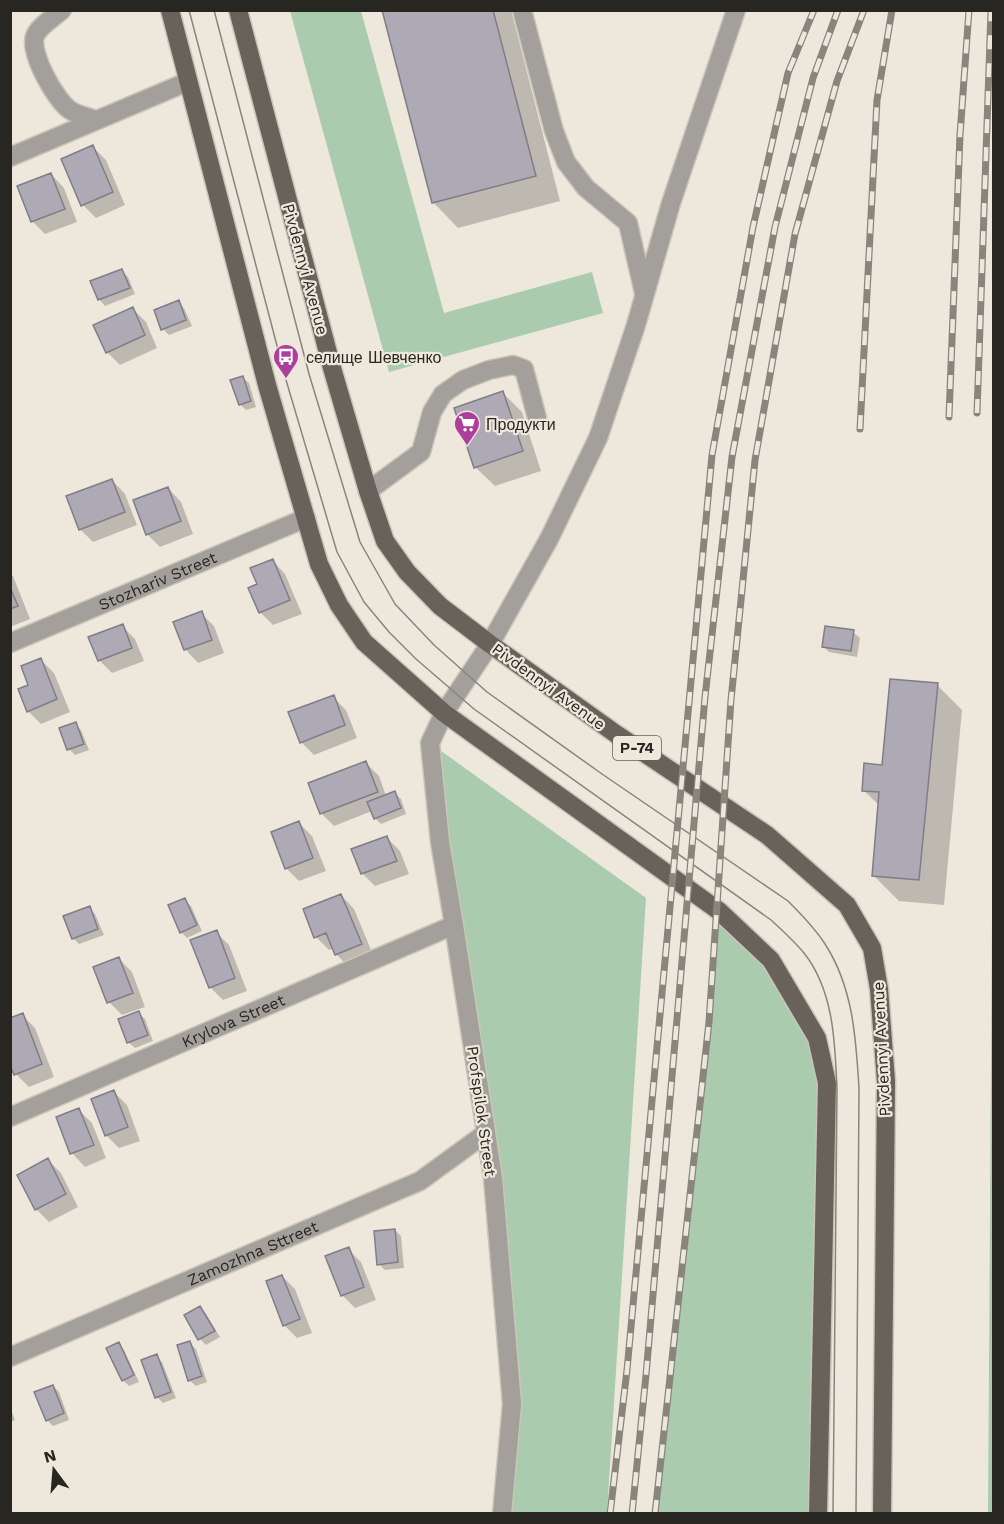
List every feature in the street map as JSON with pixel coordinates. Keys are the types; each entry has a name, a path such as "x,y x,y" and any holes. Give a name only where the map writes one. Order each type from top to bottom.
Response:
{"main road":[{"path":"170,10 267,386 319,564 339,605 364,642 444,713 719,911 771,960 817,1038 827,1083 818,1514"},
{"name":"Pivdennyi Avenue","path":"238,10 329,356 385,541 407,572 440,606 616,734 767,835 847,905 872,948 879,989 886,1081 882,1514"}],"street":[{"path":"62,10 38,31 34,39 34,48 43,71 62,103 69,110 96,120"},
{"path":"522,10 554,131 566,162 586,188 628,223 645,294"},
{"name":"Profspilok Street","path":"502,1514 512,1404 493,1178 440,842 430,743 444,713 490,644 549,539 598,438 645,294 671,203 736,10"},
{"path":"10,158 187,81"},
{"path":"368,491 421,452 432,412 443,394 463,380 489,370 513,366 524,369 537,418"},
{"name":"Stozhariv Street","path":"10,643 306,518"},
{"name":"Krylova Street","path":"10,1117 454,925"},
{"name":"Zamozhna Sttreet","path":"10,1357 420,1181 486,1133"}],"green space":[{"path":"290,11 361,11 444,313 592,272 603,313 389,372"},
{"path":"430,743 646,898 607,1513 502,1513 512,1404 493,1178"},
{"path":"993,759 994,1513 988,1514 988,1513"},
{"path":"719,911 792,994 827,1083 818,1513 655,1514"}],"building":[{"path":"382,10 493,10 536,176 432,203"},
{"path":"93,145 113,192 81,206 61,159"},
{"path":"51,173 65,209 31,222 17,186"},
{"path":"122,269 130,288 98,300 90,281"},
{"path":"179,300 186,320 161,330 154,310"},
{"path":"133,307 145,335 106,353 93,325"},
{"path":"243,376 251,401 239,405 230,380"},
{"path":"503,391 523,451 474,468 454,408"},
{"path":"112,479 125,512 79,530 66,496"},
{"path":"168,487 181,521 146,535 133,500"},
{"path":"273,559 290,600 259,613 248,588 257,584 250,568"},
{"path":"10,587 18,606 10,609"},
{"path":"202,611 212,640 184,650 173,622"},
{"path":"123,624 132,648 98,661 88,637"},
{"path":"825,626 854,630 851,651 822,647"},
{"path":"41,658 57,699 27,712 18,689 28,685 21,666"},
{"path":"890,679 938,683 919,880 872,876 879,792 862,791 864,763 882,765"},
{"path":"334,695 345,725 300,743 288,712"},
{"path":"76,722 84,744 67,750 59,728"},
{"path":"366,761 378,792 320,814 308,783"},
{"path":"395,791 401,808 374,819 367,802"},
{"path":"299,821 313,858 285,869 271,832"},
{"path":"387,836 397,861 361,874 351,849"},
{"path":"341,894 362,944 335,955 326,933 314,938 303,909"},
{"path":"185,898 197,925 180,933 168,905"},
{"path":"90,906 98,929 72,939 63,916"},
{"path":"217,930 235,978 209,988 190,940"},
{"path":"119,957 133,993 107,1003 93,967"},
{"path":"139,1011 148,1035 127,1043 118,1019"},
{"path":"23,1013 42,1064 14,1075 10,1065 10,1018"},
{"path":"114,1090 128,1127 105,1136 91,1099"},
{"path":"79,1108 94,1145 70,1154 56,1117"},
{"path":"48,1158 66,1194 35,1210 17,1175"},
{"path":"395,1229 398,1262 377,1265 374,1231"},
{"path":"349,1247 364,1287 341,1296 325,1256"},
{"path":"282,1275 300,1319 283,1326 266,1281"},
{"path":"200,1306 215,1331 198,1340 184,1315"},
{"path":"190,1341 202,1376 188,1381 177,1345"},
{"path":"119,1342 134,1375 122,1381 106,1348"},
{"path":"157,1354 171,1392 155,1398 141,1360"},
{"path":"53,1385 64,1413 46,1421 34,1392"}],"tram line":[{"path":"189,10 286,380 337,552 364,602 416,659 474,709 771,920 804,953 822,984 834,1036 837,1089 833,1514"},
{"path":"214,10 309,374 360,542 395,604 434,645 487,692 788,901 821,938 842,978 854,1032 859,1088 856,1514"}],"railway":[{"path":"610,1514 627,1370 712,455 753,227 788,73 814,10"},
{"path":"632,1514 705,697 732,457 775,227 813,78 838,10"},
{"path":"655,1514 709,1022 731,700 755,460 795,234 837,81 864,10"},
{"path":"860,429 877,100 892,10"},
{"path":"949,417 960,135 969,10"},
{"path":"977,413 991,10"}],"place":[{"name":"селище Шевченко","path":"286,380"},
{"name":"Продукти","path":"467,447"}]}
